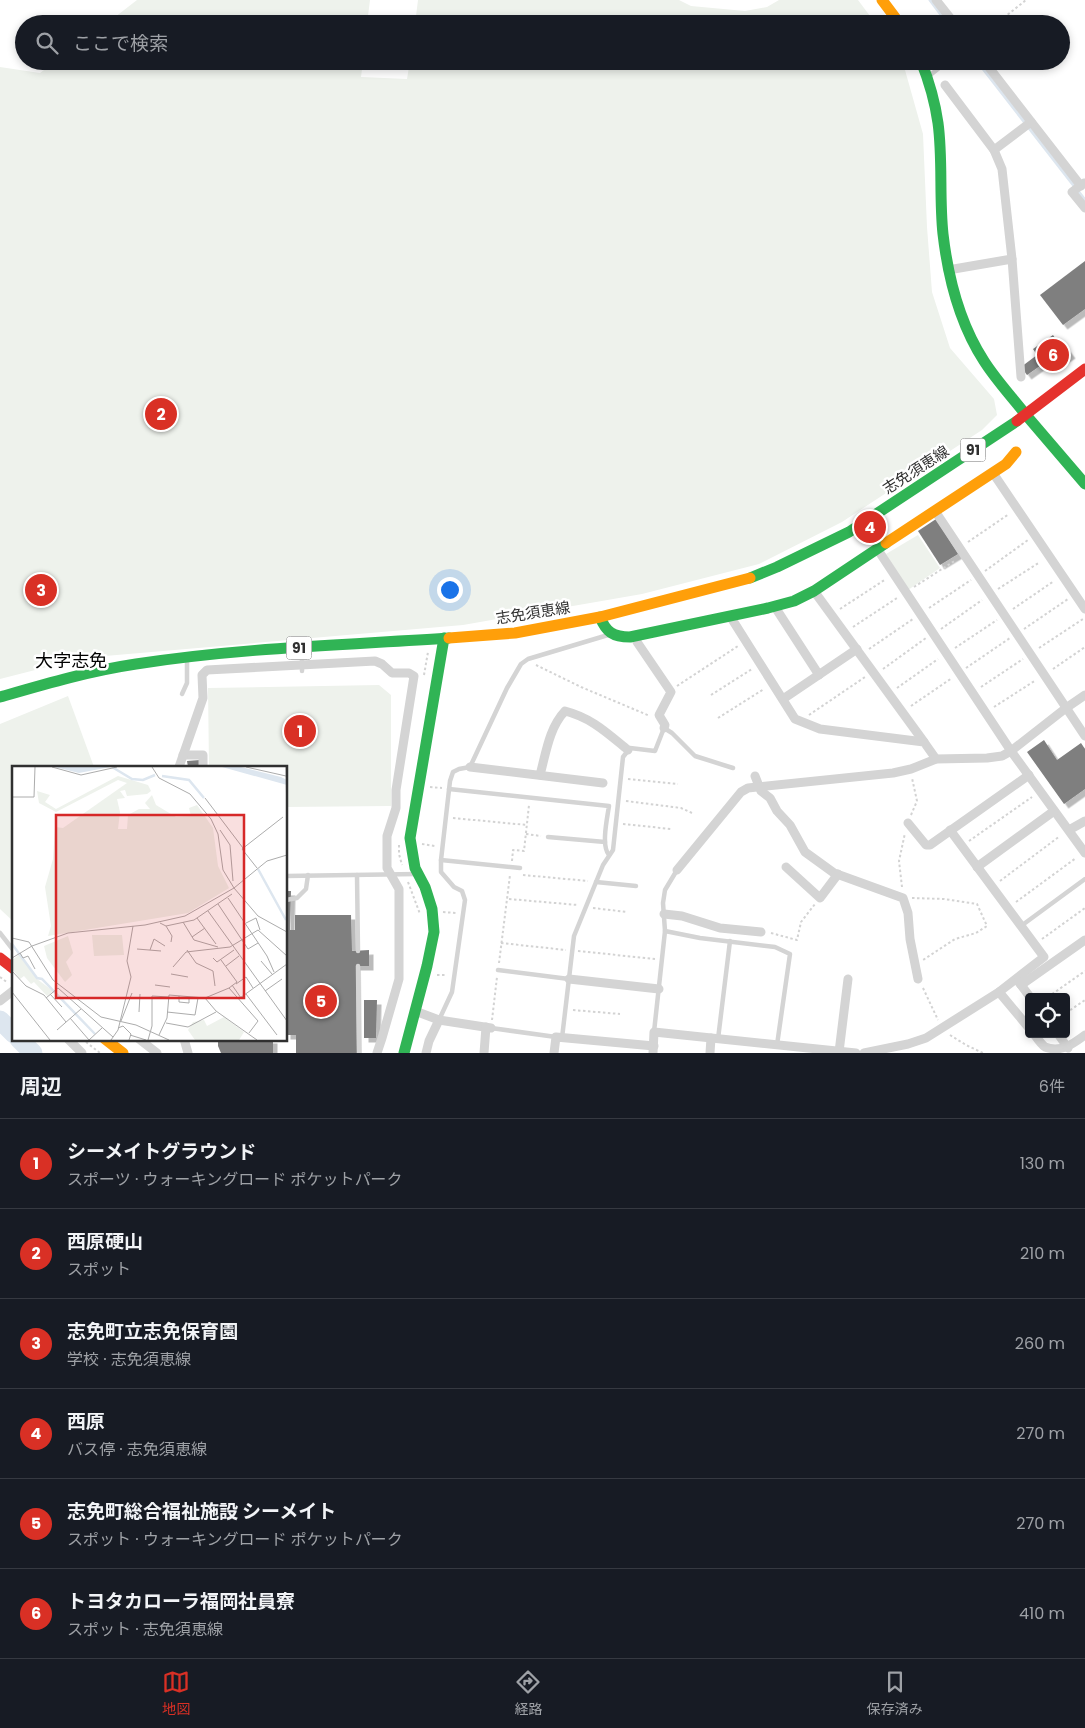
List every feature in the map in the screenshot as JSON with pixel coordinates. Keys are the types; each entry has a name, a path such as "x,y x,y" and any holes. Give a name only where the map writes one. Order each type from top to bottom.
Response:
{"street":[{"path":"882,0 893,15"},
{"path":"936,0 948,15"},
{"path":"925,70 936,109 940,138 943,232 948,270 963,316 976,347 992,373 1085,484"},
{"path":"991,70 1031,122 1083,184 1072,192 1085,208"},
{"path":"945,85 994,150 1002,169 1012,259 1021,376"},
{"path":"994,150 1031,122"},
{"path":"948,270 1012,259"},
{"name":"志免須恵線","path":"0,697 72,676 134,664 187,657 515,633 600,617 742,581 777,567 849,532 1026,415 1085,370"},
{"path":"600,617 604,628 609,634 622,637 637,636 775,607 794,601 814,591 993,474 1006,464 1016,452"},
{"path":"993,474 1085,609"},
{"path":"935,511 1085,736"},
{"path":"878,550 1011,751 1084,852"},
{"path":"814,591 936,759"},
{"path":"775,607 819,675"},
{"path":"730,616 795,719 820,729 924,742"},
{"path":"637,636 637,642 671,692 659,715 663,724"},
{"path":"404,1053 434,932 432,909 425,887 415,868 410,838 444,638"},
{"path":"783,699 859,652"},
{"path":"179,766 202,698 202,675 206,670 375,661 382,664 392,673 409,673 414,676 396,790 396,808 388,836 388,868 399,889 399,979 377,1053"},
{"path":"677,870 741,792 748,788 893,773 936,759 1002,756 1085,695"},
{"path":"540,775 552,730 558,719 565,712 577,714 598,725 628,750"},
{"path":"183,755 203,755 203,766"},
{"path":"470,767 603,783"},
{"path":"908,823 926,845 930,845 1029,775"},
{"path":"755,776 761,791 770,798 777,811 790,826 805,852 838,874 903,898 908,914 910,939 918,979"},
{"path":"977,866 1054,810"},
{"path":"1069,830 1085,821"},
{"path":"950,830 1044,957 1018,982"},
{"path":"786,867 820,898 838,874"},
{"path":"664,914 682,916 720,928 761,932"},
{"path":"864,1053 908,1044 926,1038 1085,940"},
{"path":"0,958 12,967"},
{"path":"569,979 659,989"},
{"path":"839,1052 848,979"},
{"path":"1018,982 1027,993"},
{"path":"999,992 1025,1023"},
{"path":"0,1001 12,993"},
{"path":"415,1011 439,1020 489,1028 484,1053"},
{"path":"426,1053 429,1041 439,1020"},
{"path":"554,1053 559,1038 653,1050 654,1032 715,1038 772,1048 856,1053"},
{"path":"1063,1051 1085,1035"},
{"path":"710,1053 715,1038"},
{"path":"1038,1038 1045,1046 1063,1051"},
{"path":"1059,1038 1063,1051"},
{"path":"69,1040 82,1053"},
{"path":"107,1040 123,1053"},
{"path":"140,1040 157,1053"},
{"path":"184,1040 188,1053"}],"lane":[{"path":"928,77 937,70"},
{"path":"439,1020 452,992 465,900 462,891 454,887 441,872 442,846 453,772 459,768 470,767 511,680 521,664 532,658 609,634"},
{"path":"302,648 302,670"},
{"path":"182,694 187,683 187,657"},
{"path":"489,1028 559,1038 565,1009 574,936 596,882 613,850 623,757 628,750 630,748 654,751 663,724 695,756 733,768"},
{"path":"449,789 609,806 605,842 606,851 609,855"},
{"path":"548,837 605,842"},
{"path":"441,860 520,868"},
{"path":"654,1032 662,960 665,890 677,870"},
{"path":"288,876 418,874"},
{"path":"288,900 297,898 306,889 308,875"},
{"path":"357,875 358,950"},
{"path":"1020,926 1085,879"},
{"path":"596,882 636,886"},
{"path":"664,931 700,938 775,947 790,954 772,1048"},
{"path":"0,933 12,948"},
{"path":"715,1038 730,941"},
{"path":"358,966 359,1053"},
{"path":"498,970 569,979"}],"path":[{"path":"1007,15 1026,0"},
{"path":"845,633 906,592 1017,509"},
{"path":"859,652 921,614 1035,535"},
{"path":"800,721 1049,556"},
{"path":"832,615 894,573"},
{"path":"889,694 1062,575"},
{"path":"902,712 1075,594"},
{"path":"972,692 1085,618"},
{"path":"670,690 746,641"},
{"path":"986,712 1085,647"},
{"path":"532,658 535,665 546,671 663,724"},
{"path":"711,695 760,663"},
{"path":"718,718 773,683"},
{"path":"621,779 678,784"},
{"path":"427,786 449,789"},
{"path":"962,846 1040,791"},
{"path":"489,1028 506,899 509,899 513,850 524,851 529,798"},
{"path":"618,800 681,808 692,813"},
{"path":"446,817 527,826"},
{"path":"616,824 671,829"},
{"path":"992,887 1069,830"},
{"path":"526,834 548,837"},
{"path":"421,851 420,844 442,846"},
{"path":"1008,908 1084,852"},
{"path":"511,873 596,882"},
{"path":"761,932 796,940 801,922 820,898"},
{"path":"903,898 944,899 977,904 988,926 976,933 955,939 915,966"},
{"path":"509,899 579,905 586,908 627,912"},
{"path":"440,905 443,912 463,913"},
{"path":"1034,944 1085,908"},
{"path":"501,943 662,960"},
{"path":"1054,993 1085,971"},
{"path":"434,975 454,976"},
{"path":"918,979 942,1027 952,1037 983,1053"},
{"path":"1070,1010 1085,1000"},
{"path":"565,1009 620,1014"},
{"path":"83,1040 100,1053"}],"shaded area":[{"path":"137,0 370,0 368,15 118,15"},
{"path":"418,0 679,0 691,6 745,11 767,7 779,0 858,0 869,15 416,15"},
{"path":"0,67 40,73 44,70 362,70 361,77 407,79 408,70 905,70 923,134 932,292 950,348 994,399 997,415 982,430 842,522 759,564 642,594 463,625 82,658 0,679"},
{"path":"918,535 940,568 908,590 886,554"},
{"path":"379,685 391,695 391,806 288,807 288,766 209,766 208,688"},
{"path":"68,696 94,766 12,766 12,920 0,909 0,724"}],"building":[{"path":"1085,261 1085,309 1063,325 1040,295"},
{"path":"1053,335 1057,341 1060,339 1071,354 1058,363 1054,356 1027,375 1021,367 1037,355 1033,349"},
{"path":"936,519 958,554 940,565 918,531"},
{"path":"1044,740 1057,760 1081,743 1085,749 1085,789 1064,804 1027,752"},
{"path":"200,760 201,766 188,766 187,761"},
{"path":"288,891 291,891 290,930 295,930 295,915 351,915 352,951 369,950 369,966 356,966 357,1053 296,1053 296,1035 288,1035"},
{"path":"364,1000 377,1000 376,1038 364,1038"},
{"path":"218,1040 273,1040 273,1053 221,1053"}],"waterway":[{"path":"930,0 941,15"},
{"path":"984,70 1085,200"},
{"path":"0,1020 12,1032"},
{"path":"20,1040 33,1053"}],"traffic: fast":[{"path":"925,70 938,123 943,234 956,300 968,332 984,361 1026,415"},
{"path":"1026,415 1085,484"},
{"path":"750,578 849,532 1017,421"},
{"path":"600,617 611,633 630,637 768,608 794,601 814,591 886,543"},
{"path":"404,1053 434,932 432,909 425,887 415,868 410,838 444,638"},
{"path":"0,697 101,670 136,664 214,654 449,638"}],"traffic: slow":[{"path":"882,0 893,15"},
{"path":"886,543 1006,464 1016,452"},
{"path":"449,638 515,633 600,617 750,578"},
{"path":"106,1040 123,1053"}],"traffic: jam":[{"path":"1017,421 1085,369"},
{"path":"0,958 12,967"}],"place":[{"name":"トヨタカローラ福岡社員寮","path":"1053,355"},
{"name":"西原硬山","path":"161,414"},
{"name":"西原","path":"870,527"},
{"name":"志免町立志免保育園","path":"41,590"},
{"name":"シーメイトグラウンド","path":"300,731"},
{"name":"志免町総合福祉施設 シーメイト","path":"321,1001"}],"district":[{"name":"大字志免","path":"71,661"}]}
